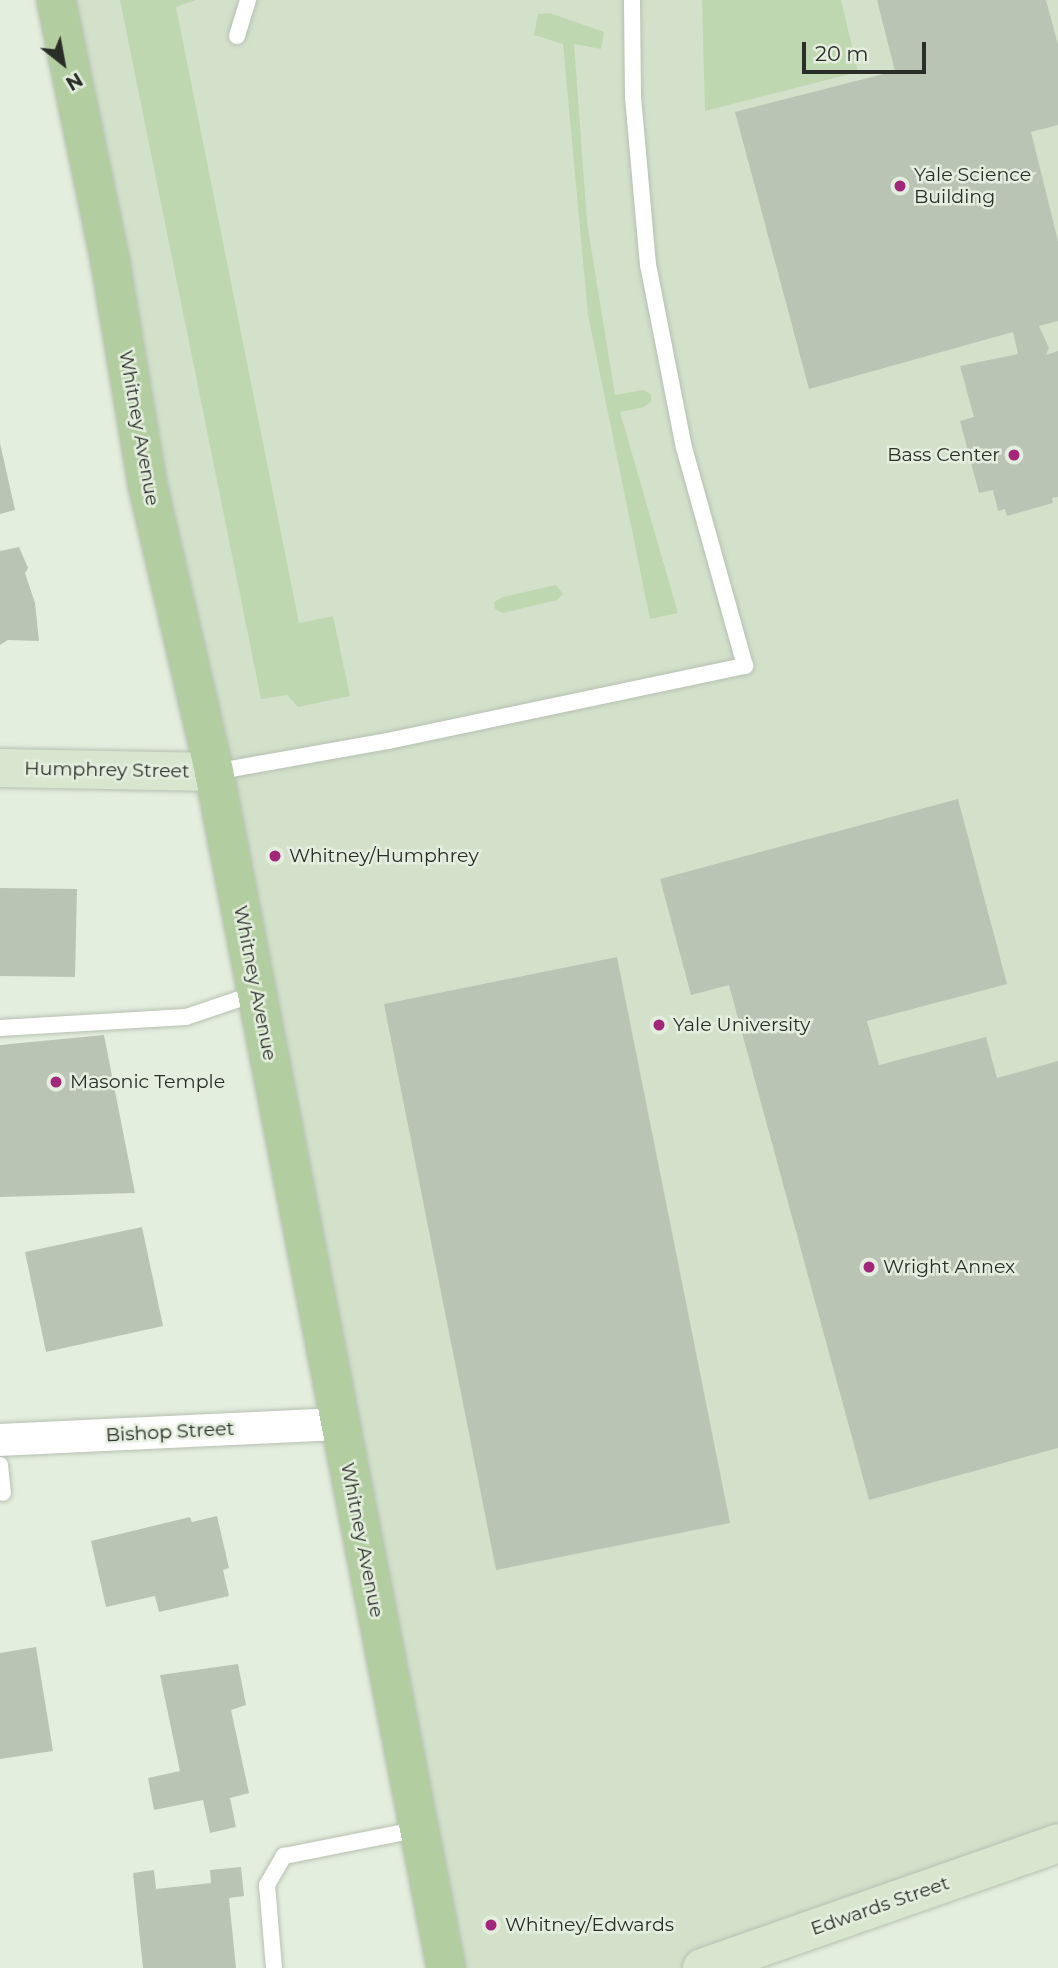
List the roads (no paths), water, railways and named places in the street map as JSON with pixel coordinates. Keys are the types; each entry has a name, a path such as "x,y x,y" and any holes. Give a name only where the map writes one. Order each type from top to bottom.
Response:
{"main road":[{"name":"Whitney Avenue","path":"56,0 110,261 147,483 214,772 446,1968"},
{"name":"Humphrey Street","path":"0,768 214,772"},
{"name":"Edwards Street","path":"702,1968 1058,1843"}],"street":[{"name":"Bishop Street","path":"0,1440 339,1424"}],"lane":[{"path":"237,36 248,0"},
{"path":"214,772 425,734 745,666 684,448 648,265 633,96 632,0"},
{"path":"0,1028 186,1017 257,993"},
{"path":"0,1465 3,1493"},
{"path":"274,1968 267,1885 284,1856 420,1829"}],"place":[{"name":"Yale Science Building","path":"900,186"},
{"name":"Bass Center","path":"1014,455"},
{"name":"Whitney/Humphrey","path":"275,856"},
{"name":"Yale University","path":"659,1025"},
{"name":"Masonic Temple","path":"56,1082"},
{"name":"Wright Annex","path":"869,1267"},
{"name":"Whitney/Edwards","path":"491,1925"}]}
